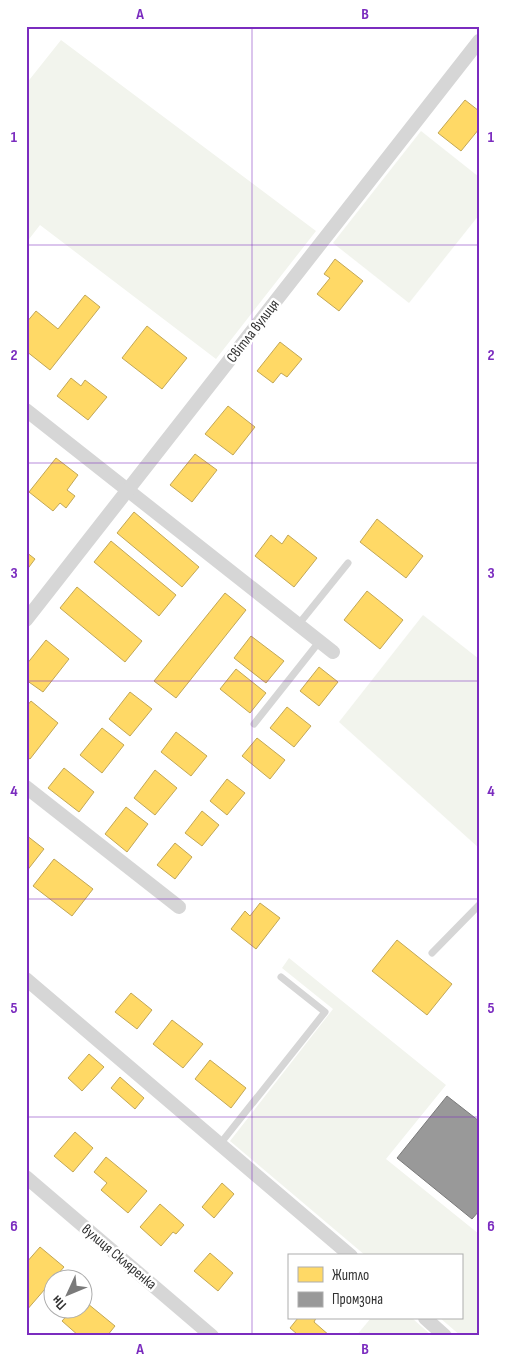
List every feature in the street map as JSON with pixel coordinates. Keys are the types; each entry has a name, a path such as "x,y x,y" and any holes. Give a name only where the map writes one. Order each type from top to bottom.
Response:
{"street":[{"name":"Світла вулиця","path":"26,620 479,41"},
{"path":"26,410 333,652"},
{"path":"26,786 179,907"},
{"path":"26,979 349,1254"},
{"name":"вулиця Скляренка","path":"26,1177 212,1336"},
{"path":"427,1320 445,1336"}],"lane":[{"path":"298,625 348,563"},
{"path":"254,724 319,642"},
{"path":"432,953 479,905"},
{"path":"220,1144 325,1012 282,977"}],"shaded area":[{"path":"61,40 316,231 216,359 40,225 26,243 26,84"},
{"path":"421,131 479,177 479,215 409,303 333,243"},
{"path":"423,615 479,659 479,848 339,722"},
{"path":"289,958 446,1085 386,1159 479,1234 479,1336 461,1336 442,1320 462,1320 462,1254 364,1254 230,1141 333,1009 282,968"},
{"path":"369,1320 414,1320 432,1336 356,1336"}],"building: Житло":[{"path":"465,100 479,111 479,129 461,151 438,133"},
{"path":"335,259 363,281 339,311 317,294 330,278 324,274"},
{"path":"85,295 100,307 50,370 26,351 26,323 36,311 58,329"},
{"path":"147,326 187,358 162,389 122,358"},
{"path":"280,342 302,359 287,377 281,373 273,383 257,371"},
{"path":"71,378 81,386 85,380 107,397 88,420 57,396"},
{"path":"228,406 255,427 233,455 205,434"},
{"path":"195,454 217,470 192,502 170,485"},
{"path":"56,458 78,475 67,490 75,496 66,508 60,503 53,511 29,492"},
{"path":"134,512 199,567 182,587 117,533"},
{"path":"377,519 423,556 406,578 360,542"},
{"path":"271,535 282,544 288,535 317,558 294,587 255,556"},
{"path":"111,541 176,595 159,616 94,562"},
{"path":"26,552 35,559 26,571"},
{"path":"77,587 142,641 125,662 60,608"},
{"path":"367,591 403,620 380,649 344,620"},
{"path":"225,593 246,610 176,698 154,681"},
{"path":"251,636 284,661 266,683 234,658"},
{"path":"46,640 69,659 43,692 26,680 26,665"},
{"path":"319,667 338,682 319,706 300,691"},
{"path":"236,669 266,693 250,713 220,689"},
{"path":"130,692 152,709 130,736 109,719"},
{"path":"31,701 58,723 30,759 26,756 26,707"},
{"path":"287,707 311,726 294,747 270,728"},
{"path":"102,728 124,745 102,773 80,755"},
{"path":"176,732 207,756 191,776 161,752"},
{"path":"257,738 285,760 270,779 242,756"},
{"path":"64,768 94,792 79,812 48,788"},
{"path":"155,770 177,788 155,815 134,798"},
{"path":"227,779 245,793 227,815 210,801"},
{"path":"126,807 148,824 127,852 105,834"},
{"path":"202,811 219,825 202,846 185,833"},
{"path":"26,835 44,849 26,872"},
{"path":"175,843 192,857 175,879 157,865"},
{"path":"54,859 93,889 72,916 33,886"},
{"path":"260,903 280,918 256,949 231,929 245,911 250,916"},
{"path":"397,940 452,984 427,1015 372,971"},
{"path":"131,993 152,1010 137,1029 115,1012"},
{"path":"172,1020 203,1044 183,1068 153,1044"},
{"path":"89,1054 104,1067 82,1091 68,1078"},
{"path":"210,1060 246,1088 231,1108 195,1079"},
{"path":"120,1077 144,1098 135,1109 111,1088"},
{"path":"75,1132 93,1148 73,1172 54,1156"},
{"path":"106,1157 147,1191 128,1213 101,1190 107,1183 94,1172"},
{"path":"222,1183 234,1194 214,1218 202,1207"},
{"path":"160,1204 184,1225 176,1234 173,1232 161,1246 140,1227"},
{"path":"40,1247 64,1267 61,1270 42,1270 42,1292 26,1311 26,1263"},
{"path":"210,1253 233,1273 218,1291 194,1271"},
{"path":"92,1307 115,1326 107,1336 79,1336 62,1321 92,1320"},
{"path":"296,1320 315,1320 314,1322 330,1336 295,1336 297,1334 290,1328"}],"building: Промзона":[{"path":"447,1096 479,1121 479,1211 472,1219 397,1158"}]}
